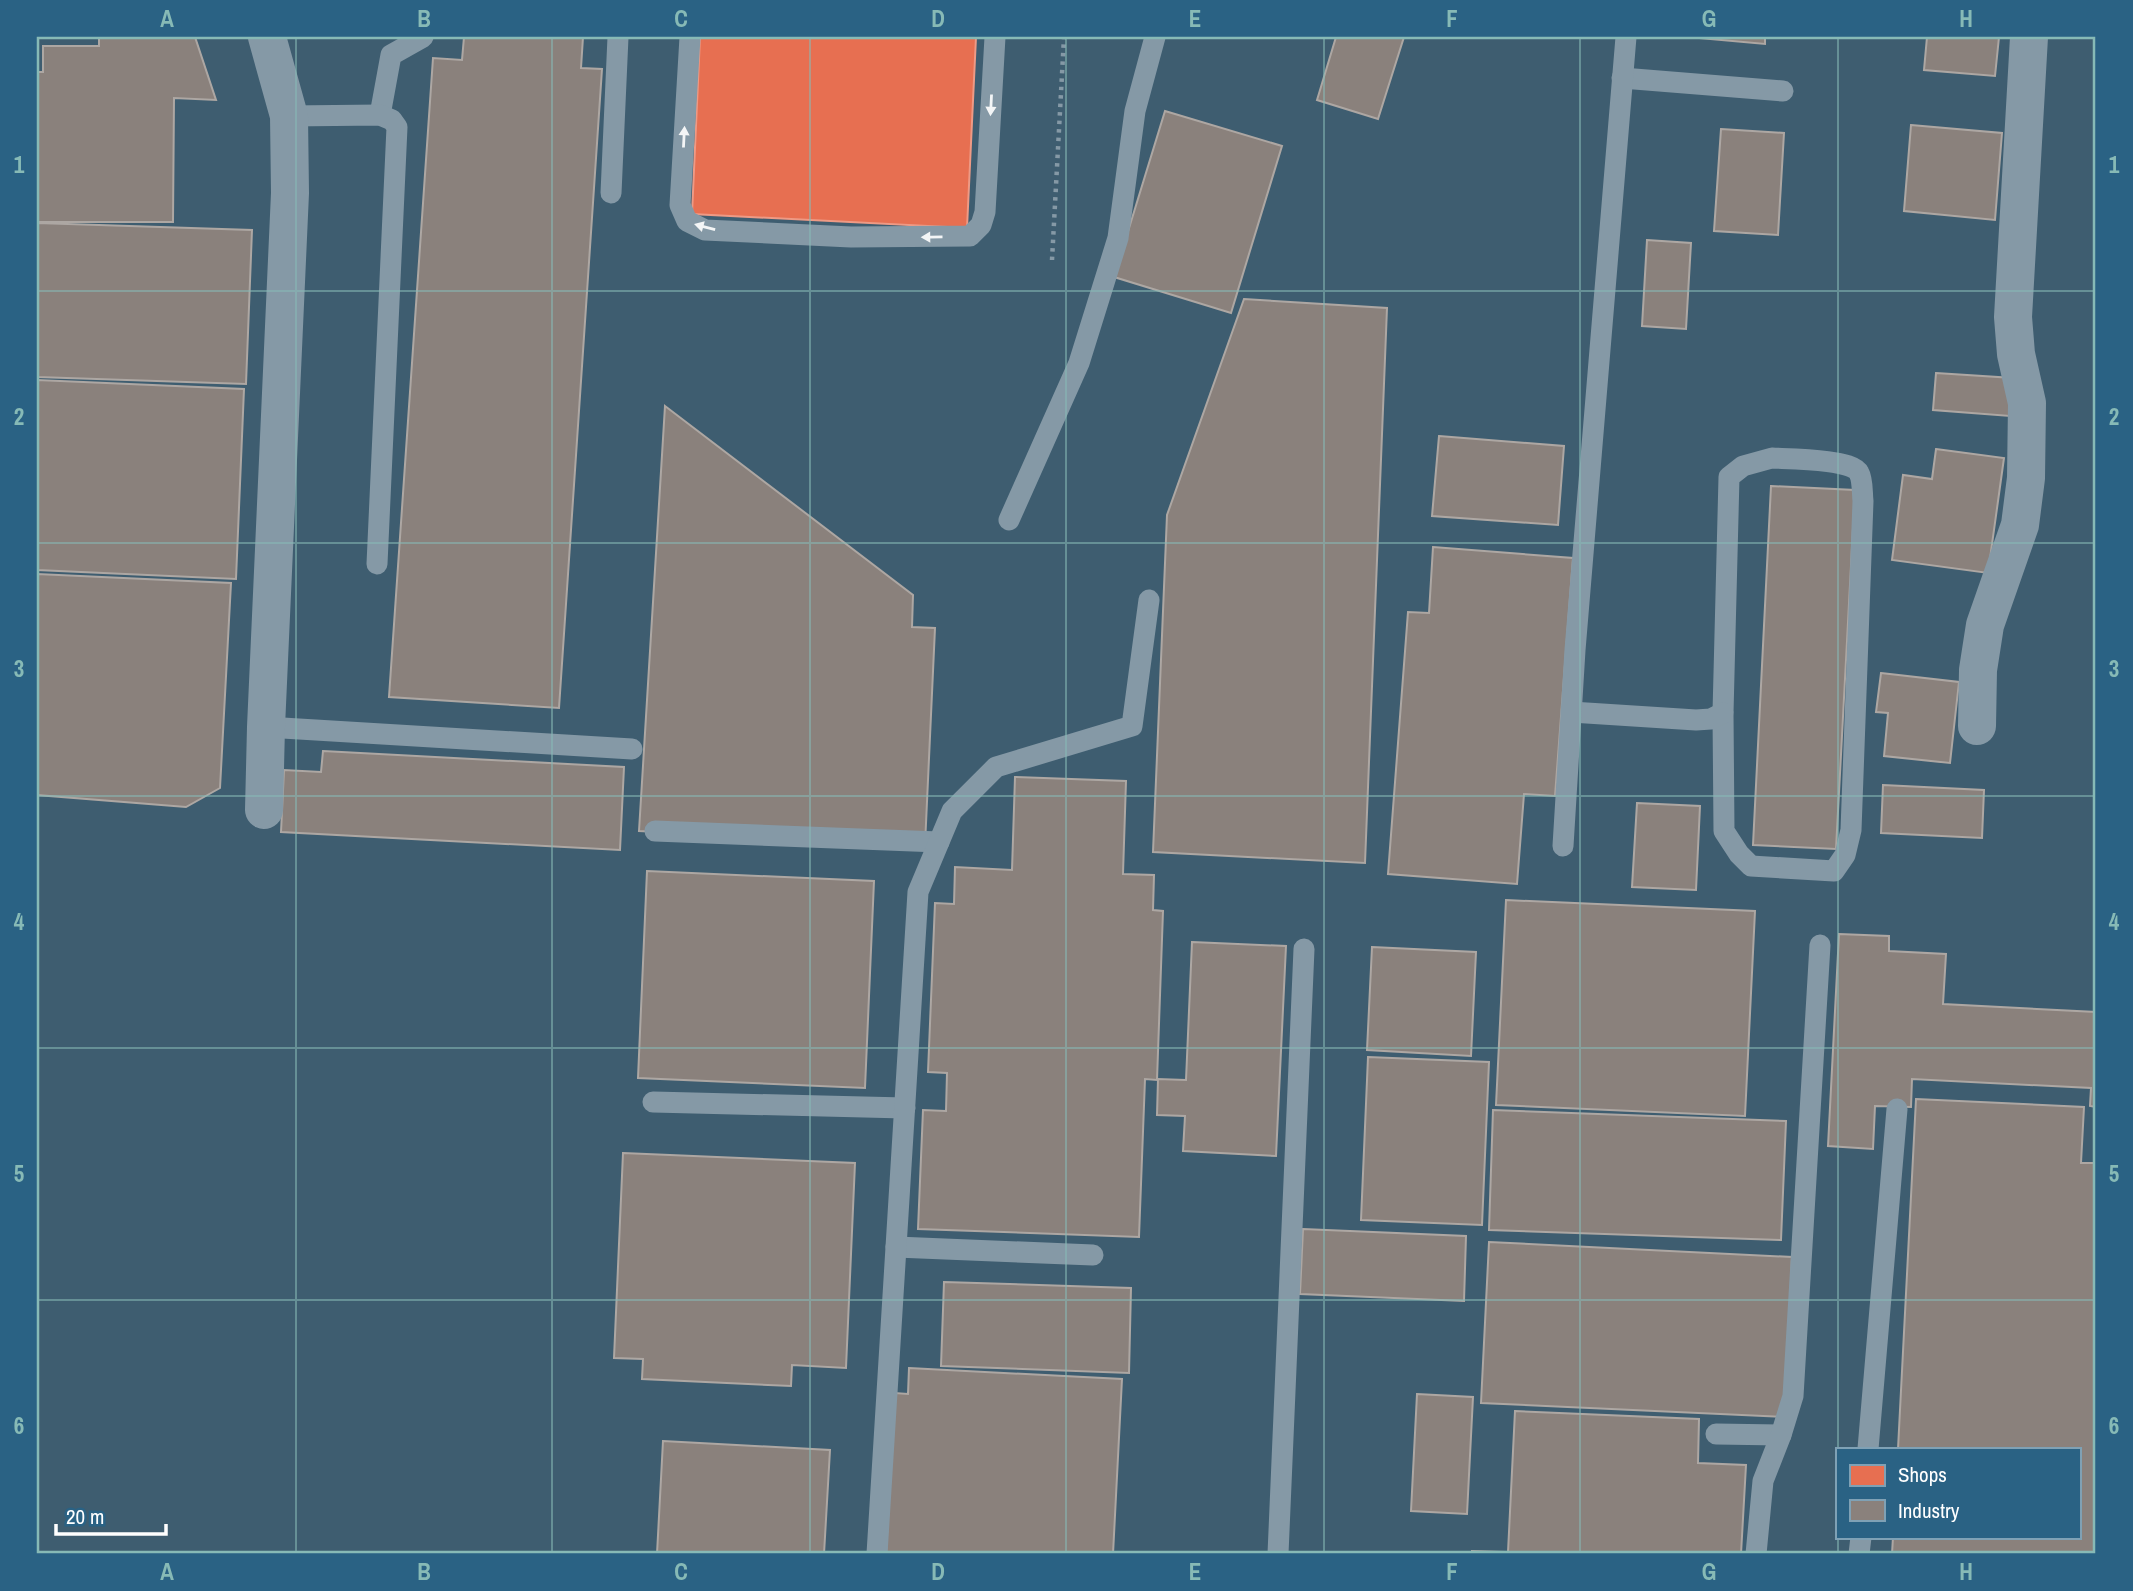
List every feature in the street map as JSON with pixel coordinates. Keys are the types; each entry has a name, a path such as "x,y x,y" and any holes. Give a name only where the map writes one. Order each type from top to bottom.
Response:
{"street":[{"path":"264,810 290,193 289,116 270,37"},
{"path":"1977,726 1978,670 1985,625 2020,525 2026,478 2027,403 2016,354 2013,317 2029,37"}],"lane":[{"path":"380,116 391,55 423,37"},
{"path":"611,192 618,37"},
{"path":"690,37 680,205 687,221 705,230 851,237 971,236 981,225 985,212 995,37"},
{"path":"1009,520 1079,363 1118,238 1135,111 1155,37"},
{"path":"1563,846 1571,712 1626,37"},
{"path":"1622,78 1783,91"},
{"path":"289,116 380,116 392,120 397,127 377,564"},
{"path":"1772,458 1854,466 1860,474 1863,501 1851,830 1845,855 1834,871 1751,866 1728,839 1724,831 1723,713 1729,477 1743,466 1772,458"},
{"path":"877,1554 918,892 952,811 996,767 1132,726 1149,600"},
{"path":"1571,712 1696,720 1712,719 1723,713"},
{"path":"266,727 632,750"},
{"path":"655,831 939,842"},
{"path":"1756,1554 1763,1481 1793,1396 1820,945"},
{"path":"1278,1554 1304,949"},
{"path":"653,1102 905,1108"},
{"path":"1868,1448 1897,1109"},
{"path":"896,1247 1093,1255"},
{"path":"1716,1434 1781,1435"}],"path":[{"path":"1052,260 1064,37"}],"building: Shops":[{"path":"700,37 976,37 967,228 692,214"}],"building: Industry":[{"path":"99,37 195,37 216,100 174,98 173,222 37,222 37,72 43,72 43,46 99,46"},
{"path":"464,37 583,37 581,68 602,69 559,708 389,697 433,58 462,60"},
{"path":"1336,37 1404,37 1378,119 1317,100"},
{"path":"1688,37 1765,37 1765,44"},
{"path":"1927,37 1999,37 1995,76 1924,70"},
{"path":"1165,111 1282,146 1231,313 1114,277"},
{"path":"1911,125 2002,133 1995,220 1904,211"},
{"path":"1721,129 1784,133 1778,235 1714,231"},
{"path":"37,223 252,230 246,384 37,377"},
{"path":"1647,240 1691,243 1686,329 1642,326"},
{"path":"1244,299 1387,308 1365,863 1153,852 1167,515"},
{"path":"1936,373 2013,378 2010,416 1933,410"},
{"path":"37,380 244,389 236,579 37,570"},
{"path":"665,406 913,595 912,627 935,628 925,845 639,831"},
{"path":"1439,436 1564,446 1558,525 1432,516"},
{"path":"1936,449 2004,458 1988,573 1892,560 1903,475 1932,479"},
{"path":"1771,486 1855,490 1836,849 1753,845"},
{"path":"1433,547 1573,558 1555,796 1524,794 1517,884 1388,874 1408,612 1429,613"},
{"path":"37,574 231,583 220,788 186,807 37,795"},
{"path":"1881,673 1959,682 1950,763 1884,756 1888,713 1876,712"},
{"path":"323,751 624,767 620,850 281,832 284,770 321,772"},
{"path":"1015,777 1126,781 1123,874 1154,875 1153,910 1163,911 1157,1080 1145,1079 1139,1237 918,1229 923,1110 946,1111 947,1073 928,1072 935,903 954,904 955,867 1012,870"},
{"path":"1883,785 1984,790 1982,838 1881,833"},
{"path":"1637,803 1700,806 1696,890 1632,887"},
{"path":"647,871 874,881 865,1088 638,1078"},
{"path":"1506,900 1755,911 1745,1116 1496,1105"},
{"path":"1839,934 1889,936 1889,951 1946,954 1943,1004 2096,1012 2096,1107 2090,1106 2091,1088 1912,1079 1911,1107 1875,1106 1873,1149 1828,1146"},
{"path":"1192,942 1286,946 1276,1156 1183,1151 1185,1116 1157,1115 1158,1079 1186,1080"},
{"path":"1372,947 1476,952 1471,1056 1367,1050"},
{"path":"1368,1057 1489,1062 1482,1225 1361,1220"},
{"path":"1916,1099 2084,1107 2081,1163 2096,1163 2096,1554 1892,1554 1893,1538 2080,1538 2080,1448 1898,1448"},
{"path":"1493,1110 1786,1121 1781,1240 1489,1230"},
{"path":"623,1153 855,1163 846,1368 792,1365 791,1386 642,1379 643,1359 614,1358"},
{"path":"1303,1229 1466,1236 1464,1301 1300,1294"},
{"path":"1489,1242 1792,1257 1785,1417 1481,1403"},
{"path":"944,1282 1131,1288 1129,1373 941,1366"},
{"path":"909,1368 1122,1379 1113,1554 886,1554 895,1393 908,1394"},
{"path":"1417,1394 1473,1397 1467,1514 1411,1511"},
{"path":"1515,1411 1699,1419 1698,1463 1746,1465 1741,1554 1472,1554 1472,1551 1508,1552"},
{"path":"663,1441 830,1450 824,1554 657,1554"}]}
